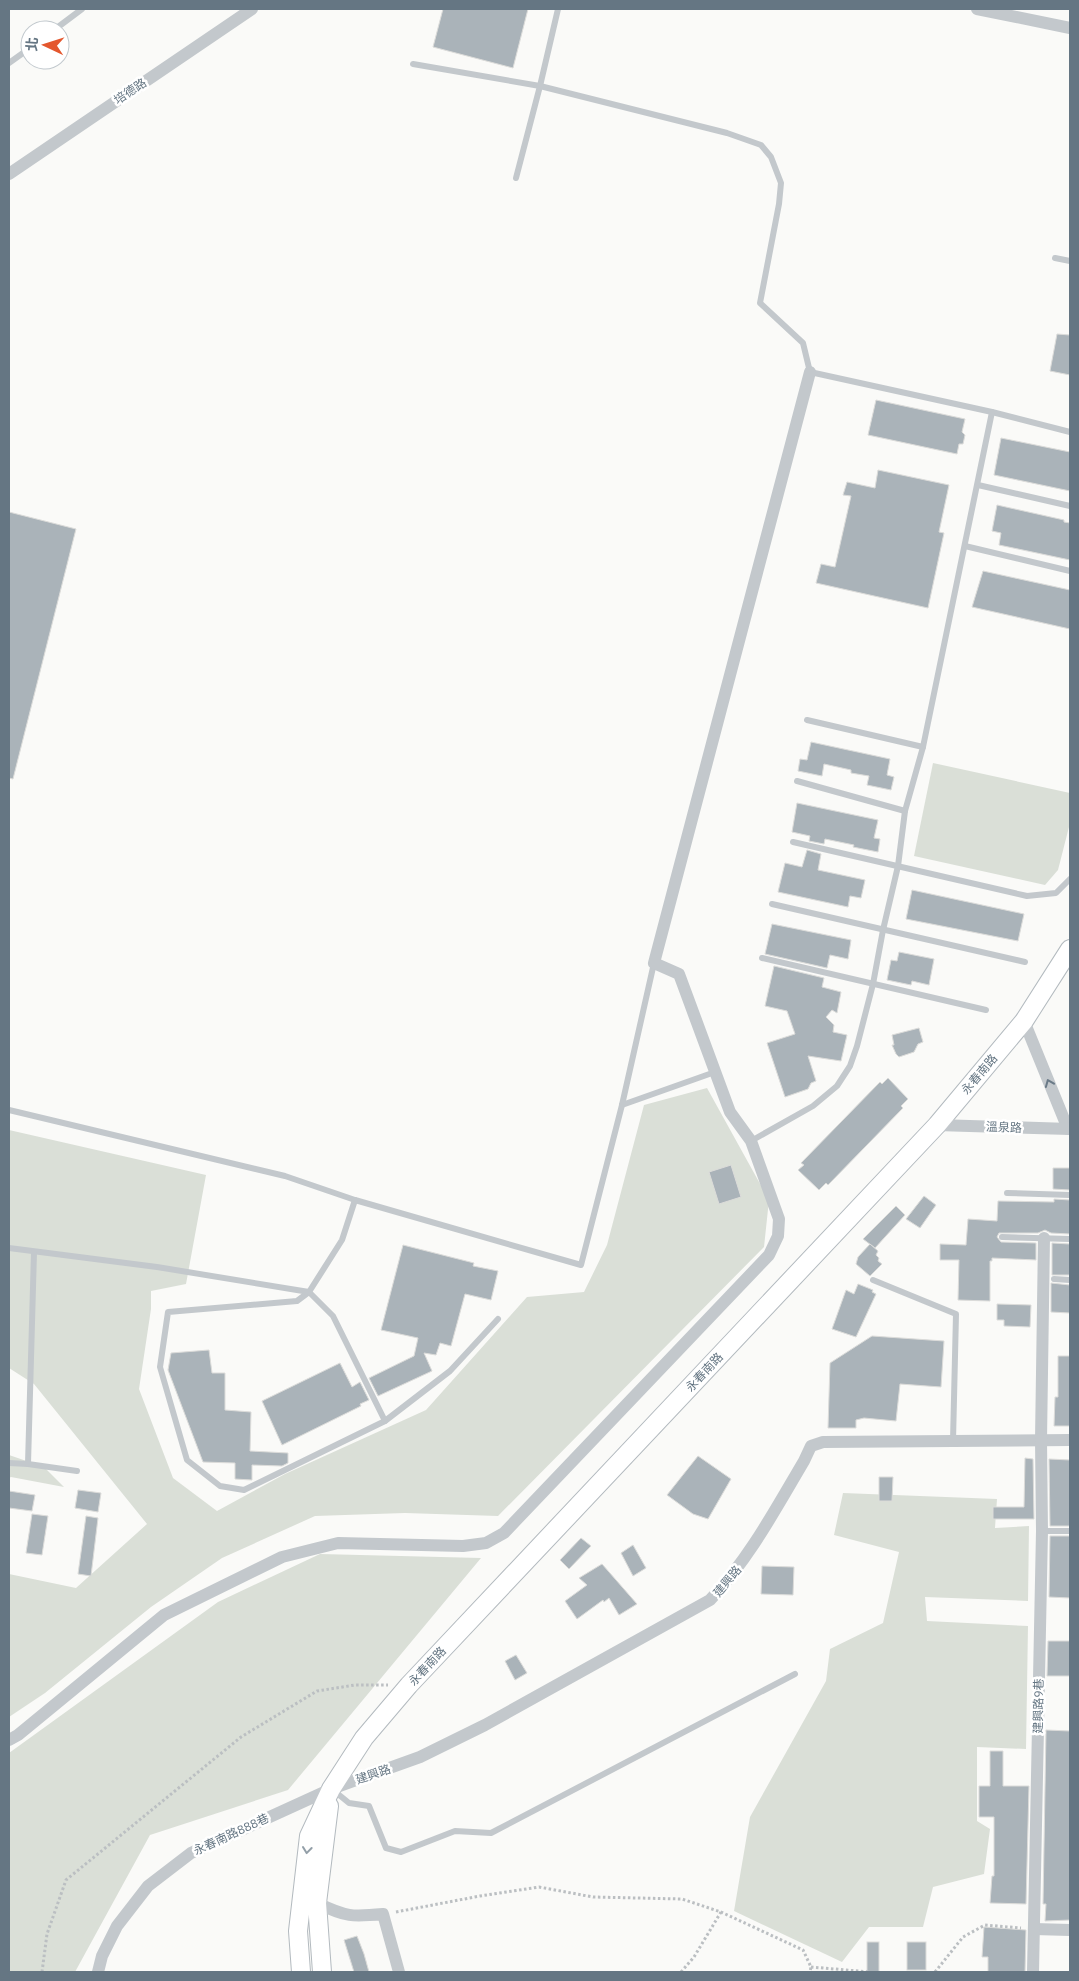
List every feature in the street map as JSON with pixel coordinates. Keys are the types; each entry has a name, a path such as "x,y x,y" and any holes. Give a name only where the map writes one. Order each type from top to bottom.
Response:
{"street":[{"name":"培德路","path":"9,174 252,9"},
{"path":"977,9 1070,28"},
{"path":"9,1740 18,1735 164,1615 282,1557 338,1543 463,1546 486,1543 504,1533 769,1255 778,1236 779,1219 751,1141 730,1112 679,974 654,963 810,372"},
{"name":"永春南路","path":"301,1972 298,1931 309,1836 331,1788 364,1738 409,1685 937,1125 1024,1021 1070,949"},
{"path":"1024,1021 1069,1129"},
{"name":"溫泉路","path":"937,1125 1069,1129"},
{"name":"建興路9巷","path":"1033,1972 1042,1531 1041,1440 1044,1238"},
{"name":"建興路","path":"331,1788 420,1758 485,1726 710,1600 747,1556 811,1446 822,1442 1070,1440"},
{"name":"永春南路","path":"322,1972 317,1902 331,1788"},
{"name":"永春南路888巷","path":"98,1972 102,1956 117,1926 148,1886 191,1853 331,1788"},
{"path":"317,1902 333,1911 352,1917 383,1914 399,1972"},
{"path":"1034,1929 1070,1930"}],"lane":[{"path":"67,20 82,9"},
{"path":"516,178 558,9"},
{"path":"9,63 20,55"},
{"path":"413,64 540,86 727,132 760,145 771,156 781,183 779,204 760,303 803,343 810,372 992,412 1070,432"},
{"path":"1054,258 1070,260"},
{"path":"751,1141 813,1106 837,1086 850,1066 855,1053 873,984 898,866 905,811 923,747 992,412"},
{"path":"978,484 1070,506"},
{"path":"964,546 1070,572"},
{"path":"807,720 923,747"},
{"path":"797,781 905,811"},
{"path":"793,842 1027,896 1056,893 1070,879"},
{"path":"772,904 1025,962"},
{"path":"762,958 986,1010"},
{"path":"9,1110 285,1176 355,1200 581,1266 622,1105 654,963"},
{"path":"622,1105 715,1072"},
{"path":"1007,1193 1070,1195"},
{"path":"355,1200 342,1240 309,1292 297,1301 168,1312 160,1367 187,1460 220,1486 244,1490 385,1421 450,1371 498,1319"},
{"path":"1002,1237 1070,1239"},
{"path":"9,1248 157,1267 309,1292 333,1316 385,1421"},
{"path":"28,1464 34,1252"},
{"path":"1054,1279 1070,1280"},
{"path":"873,1280 956,1314 953,1441"},
{"path":"9,1463 77,1471"},
{"path":"1042,1531 1070,1531"},
{"path":"331,1788 349,1803 369,1806 386,1848 401,1852 455,1831 491,1833 795,1674"}],"path":[{"path":"42,1972 47,1934 66,1880 241,1737 317,1691 355,1685 409,1685"},
{"path":"383,1914 539,1887 593,1897 682,1899 721,1912 803,1950 811,1967 810,1972"},
{"path":"681,1972 694,1957 721,1912"},
{"path":"935,1972 963,1937 985,1925 1034,1929"},
{"path":"811,1967 870,1972"}],"shaded area":[{"path":"933,763 1070,793 1070,823 1058,870 1045,885 914,856"},
{"path":"707,1088 769,1200 764,1247 498,1516 405,1513 315,1516 222,1558 151,1607 45,1693 9,1717 9,1574 76,1588 147,1524 34,1384 9,1368 9,1130 206,1175 186,1284 151,1291 151,1309 139,1389 173,1478 217,1511 285,1474 426,1410 527,1297 584,1292 607,1245 644,1105"},
{"path":"9,1455 44,1467 64,1487 9,1478"},
{"path":"843,1493 997,1499 995,1528 1029,1526 1028,1601 925,1597 927,1621 1028,1626 1026,1749 977,1747 977,1821 990,1829 984,1874 933,1887 923,1927 869,1927 842,1962 734,1911 750,1817 826,1681 830,1649 883,1623 899,1552 834,1535"},
{"path":"320,1554 481,1558 288,1790 150,1835 75,1972 9,1972 9,1753 218,1602"}],"building":[{"path":"443,9 528,9 513,68 433,47"},
{"path":"1057,334 1070,335 1070,375 1050,371"},
{"path":"876,400 965,419 962,432 965,435 963,444 959,444 957,454 868,435"},
{"path":"1001,438 1070,452 1070,491 994,475"},
{"path":"878,470 949,485 939,532 944,533 928,608 816,583 821,564 835,567 851,496 843,495 847,482 875,488"},
{"path":"997,505 1070,523 1070,560 999,545 1001,533 992,531"},
{"path":"9,512 76,529 13,779 9,778"},
{"path":"983,571 1070,590 1070,629 972,607"},
{"path":"811,742 890,759 887,775 894,777 891,790 867,785 869,776 851,773 851,770 824,764 822,776 798,771 800,759 807,760"},
{"path":"797,803 878,820 874,838 880,839 878,852 825,839 824,844 809,841 810,836 792,832"},
{"path":"807,850 821,854 818,870 865,880 861,898 850,896 848,907 778,892 785,863 802,867"},
{"path":"912,890 1024,914 1018,941 906,919"},
{"path":"772,924 851,940 848,959 830,955 827,968 765,954"},
{"path":"899,952 934,959 929,985 912,981 911,985 887,980 891,960 897,961"},
{"path":"774,966 824,978 822,987 841,992 837,1013 832,1010 826,1017 834,1025 833,1032 847,1035 841,1061 808,1056 816,1081 811,1083 808,1089 785,1097 767,1043 795,1034 787,1011 765,1006"},
{"path":"919,1028 923,1042 918,1044 914,1052 899,1057 892,1045 894,1045 892,1035"},
{"path":"888,1078 908,1099 901,1106 903,1108 828,1185 826,1183 819,1190 798,1170 804,1165 801,1163 880,1082 882,1084"},
{"path":"731,1165 741,1197 719,1204 709,1172"},
{"path":"1053,1168 1070,1168 1070,1190 1053,1189"},
{"path":"924,1196 936,1205 920,1228 906,1219"},
{"path":"1054,1199 1070,1200 1070,1234 1051,1233 1045,1230 1038,1233 999,1233 997,1237 1001,1242 1036,1243 1036,1260 992,1258 992,1261 990,1261 990,1301 958,1300 959,1260 940,1260 940,1244 966,1245 968,1219 997,1221 998,1201 1054,1202"},
{"path":"896,1206 905,1215 875,1248 863,1239"},
{"path":"1052,1243 1070,1244 1070,1275 1052,1275"},
{"path":"870,1244 878,1251 876,1255 879,1258 878,1261 882,1264 870,1276 856,1264 858,1257"},
{"path":"403,1245 474,1263 473,1266 498,1271 491,1300 465,1294 451,1346 440,1343 436,1355 424,1353 432,1371 378,1396 369,1378 414,1356 418,1338 381,1330"},
{"path":"1051,1283 1070,1285 1070,1313 1051,1312"},
{"path":"858,1284 873,1290 872,1292 876,1294 856,1337 832,1329 846,1290 854,1294"},
{"path":"997,1304 1031,1305 1030,1327 1004,1326 1004,1320 997,1320"},
{"path":"872,1336 944,1341 941,1387 900,1384 896,1421 864,1418 856,1420 856,1428 828,1428 830,1363"},
{"path":"209,1350 212,1373 225,1373 225,1410 251,1412 250,1451 288,1453 288,1463 282,1466 252,1465 252,1480 235,1479 235,1463 203,1462 168,1370 171,1353"},
{"path":"1058,1356 1070,1356 1070,1426 1054,1426 1055,1397 1058,1397"},
{"path":"340,1363 352,1387 360,1382 369,1400 360,1404 361,1406 282,1445 262,1401"},
{"path":"698,1456 731,1479 708,1519 693,1514 667,1495"},
{"path":"1025,1458 1033,1459 1034,1519 993,1519 993,1507 1024,1507"},
{"path":"1049,1459 1070,1460 1070,1526 1050,1526"},
{"path":"879,1477 893,1477 892,1501 879,1501"},
{"path":"78,1490 101,1493 98,1512 75,1508"},
{"path":"9,1491 35,1495 32,1511 9,1508"},
{"path":"32,1514 48,1516 42,1555 26,1553"},
{"path":"86,1516 98,1518 91,1576 78,1574"},
{"path":"1050,1536 1070,1536 1070,1598 1049,1597"},
{"path":"581,1538 591,1546 569,1569 560,1560"},
{"path":"633,1545 646,1568 633,1576 621,1553"},
{"path":"602,1564 637,1604 619,1615 609,1598 604,1602 603,1600 577,1619 565,1601 587,1585 579,1578"},
{"path":"762,1566 794,1567 793,1595 761,1594"},
{"path":"1048,1641 1070,1641 1070,1676 1047,1676"},
{"path":"516,1655 527,1673 515,1680 505,1661"},
{"path":"1046,1730 1070,1731 1070,1920 1045,1921 1046,1904 1043,1904"},
{"path":"990,1751 1003,1751 1003,1786 1029,1786 1026,1904 990,1903 992,1876 994,1876 994,1817 979,1817 979,1786 990,1786"},
{"path":"984,1927 1026,1930 1025,1972 988,1972 988,1957 982,1957"},
{"path":"357,1936 369,1972 354,1972 344,1940"},
{"path":"867,1942 879,1942 879,1972 867,1972"},
{"path":"907,1942 926,1942 926,1970 907,1970"}]}
